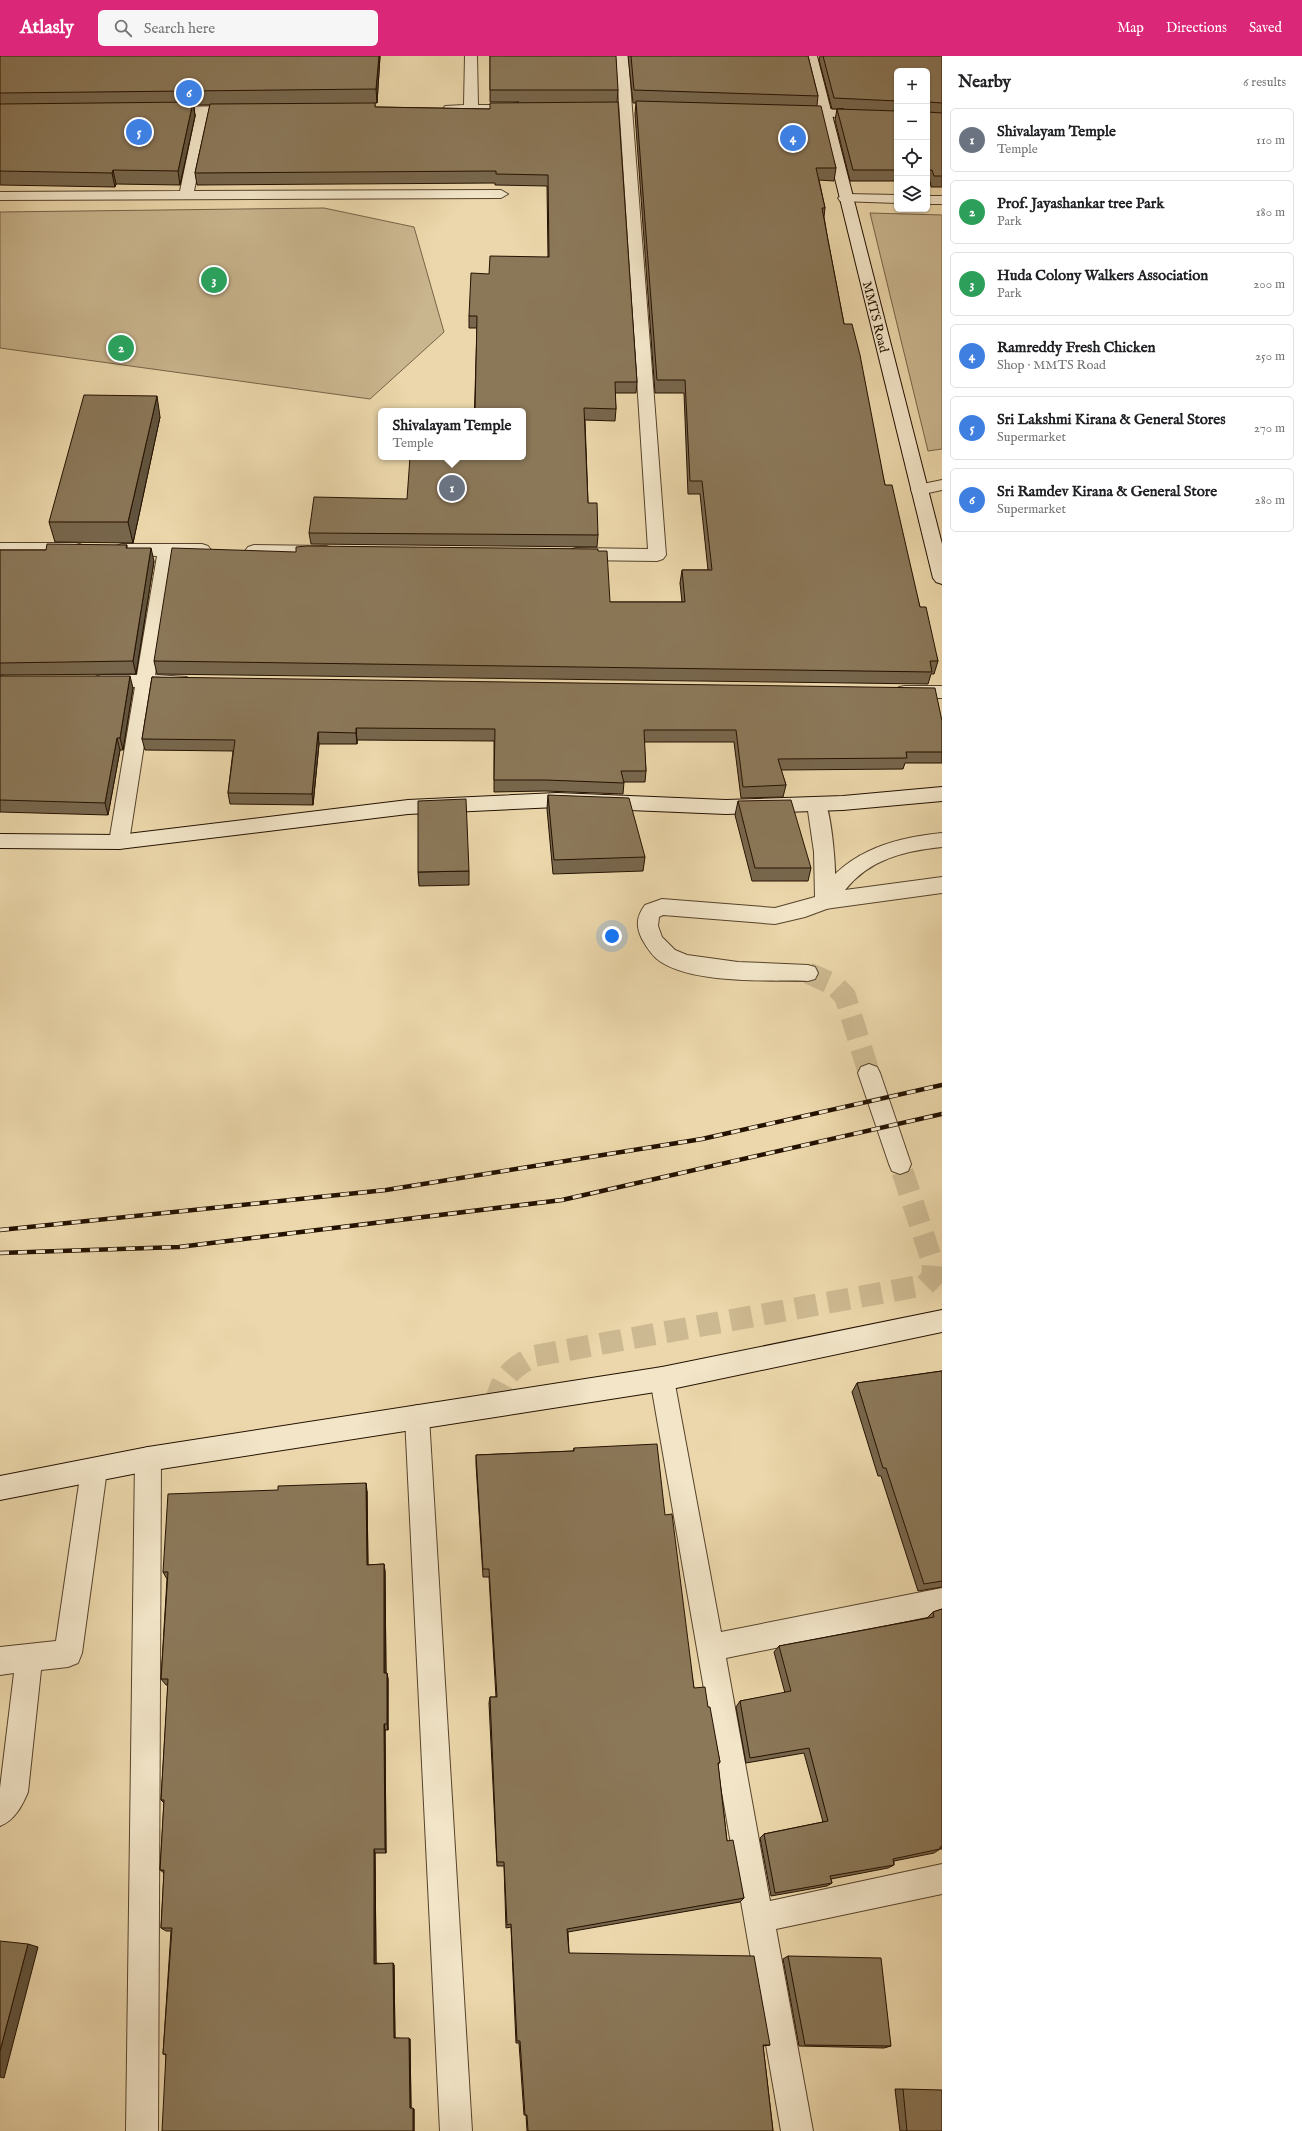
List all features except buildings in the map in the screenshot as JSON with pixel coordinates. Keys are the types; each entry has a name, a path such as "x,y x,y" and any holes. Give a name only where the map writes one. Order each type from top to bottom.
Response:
{"street":[{"path":"470,109 472,56"},
{"path":"562,554 657,555 627,108 622,56"},
{"name":"MMTS Road","path":"811,56 826,113 845,198 942,578"},
{"path":"440,109 533,108"},
{"path":"186,195 204,110"},
{"path":"149,111 251,110"},
{"path":"792,112 894,116"},
{"path":"0,196 501,194"},
{"path":"845,198 894,199"},
{"path":"930,200 942,200"},
{"path":"919,490 942,485"},
{"path":"0,548 340,552"},
{"path":"119,842 166,550"},
{"path":"84,681 200,682"},
{"path":"886,691 942,692"},
{"path":"0,841 119,842 408,808 549,800 726,807 817,804 942,794"},
{"path":"817,804 824,841 826,872 825,901"},
{"path":"825,901 855,867 882,852 914,842 942,840"},
{"path":"808,973 720,969 691,965 670,958 658,947 650,935 647,922 649,915 652,911 662,907 775,916 805,909 825,901 942,885"},
{"path":"870,1073 900,1164"},
{"path":"0,1488 148,1459 662,1379 942,1321"},
{"path":"662,1379 709,1648 797,2131"},
{"path":"417,1418 456,2131"},
{"path":"142,2131 148,1459"},
{"path":"0,1661 68,1653 94,1470"},
{"path":"709,1648 942,1601"},
{"path":"0,1812 14,1792 29,1658"},
{"path":"758,1918 942,1879"}],"shaded area":[{"path":"324,208 414,227 444,332 370,399 0,348 0,212"},
{"path":"870,213 942,215 942,449 928,451"}],"tunnel":[{"path":"808,973 833,984 845,996 869,1073"},
{"path":"495,1404 504,1380 508,1375 519,1365 534,1356 925,1285 932,1278 933,1264 900,1164"}],"railway":[{"path":"0,1230 386,1190 702,1139 942,1085"},
{"path":"0,1253 179,1247 562,1200 942,1114"}],"place":[{"name":"Sri Ramdev Kirana & General Store","path":"189,93"},
{"name":"Sri Lakshmi Kirana & General Stores","path":"139,132"},
{"name":"Ramreddy Fresh Chicken","path":"793,138"},
{"name":"Huda Colony Walkers Association","path":"214,280"},
{"name":"Prof. Jayashankar tree Park","path":"121,348"},
{"name":"Shivalayam Temple","path":"452,488"}]}
